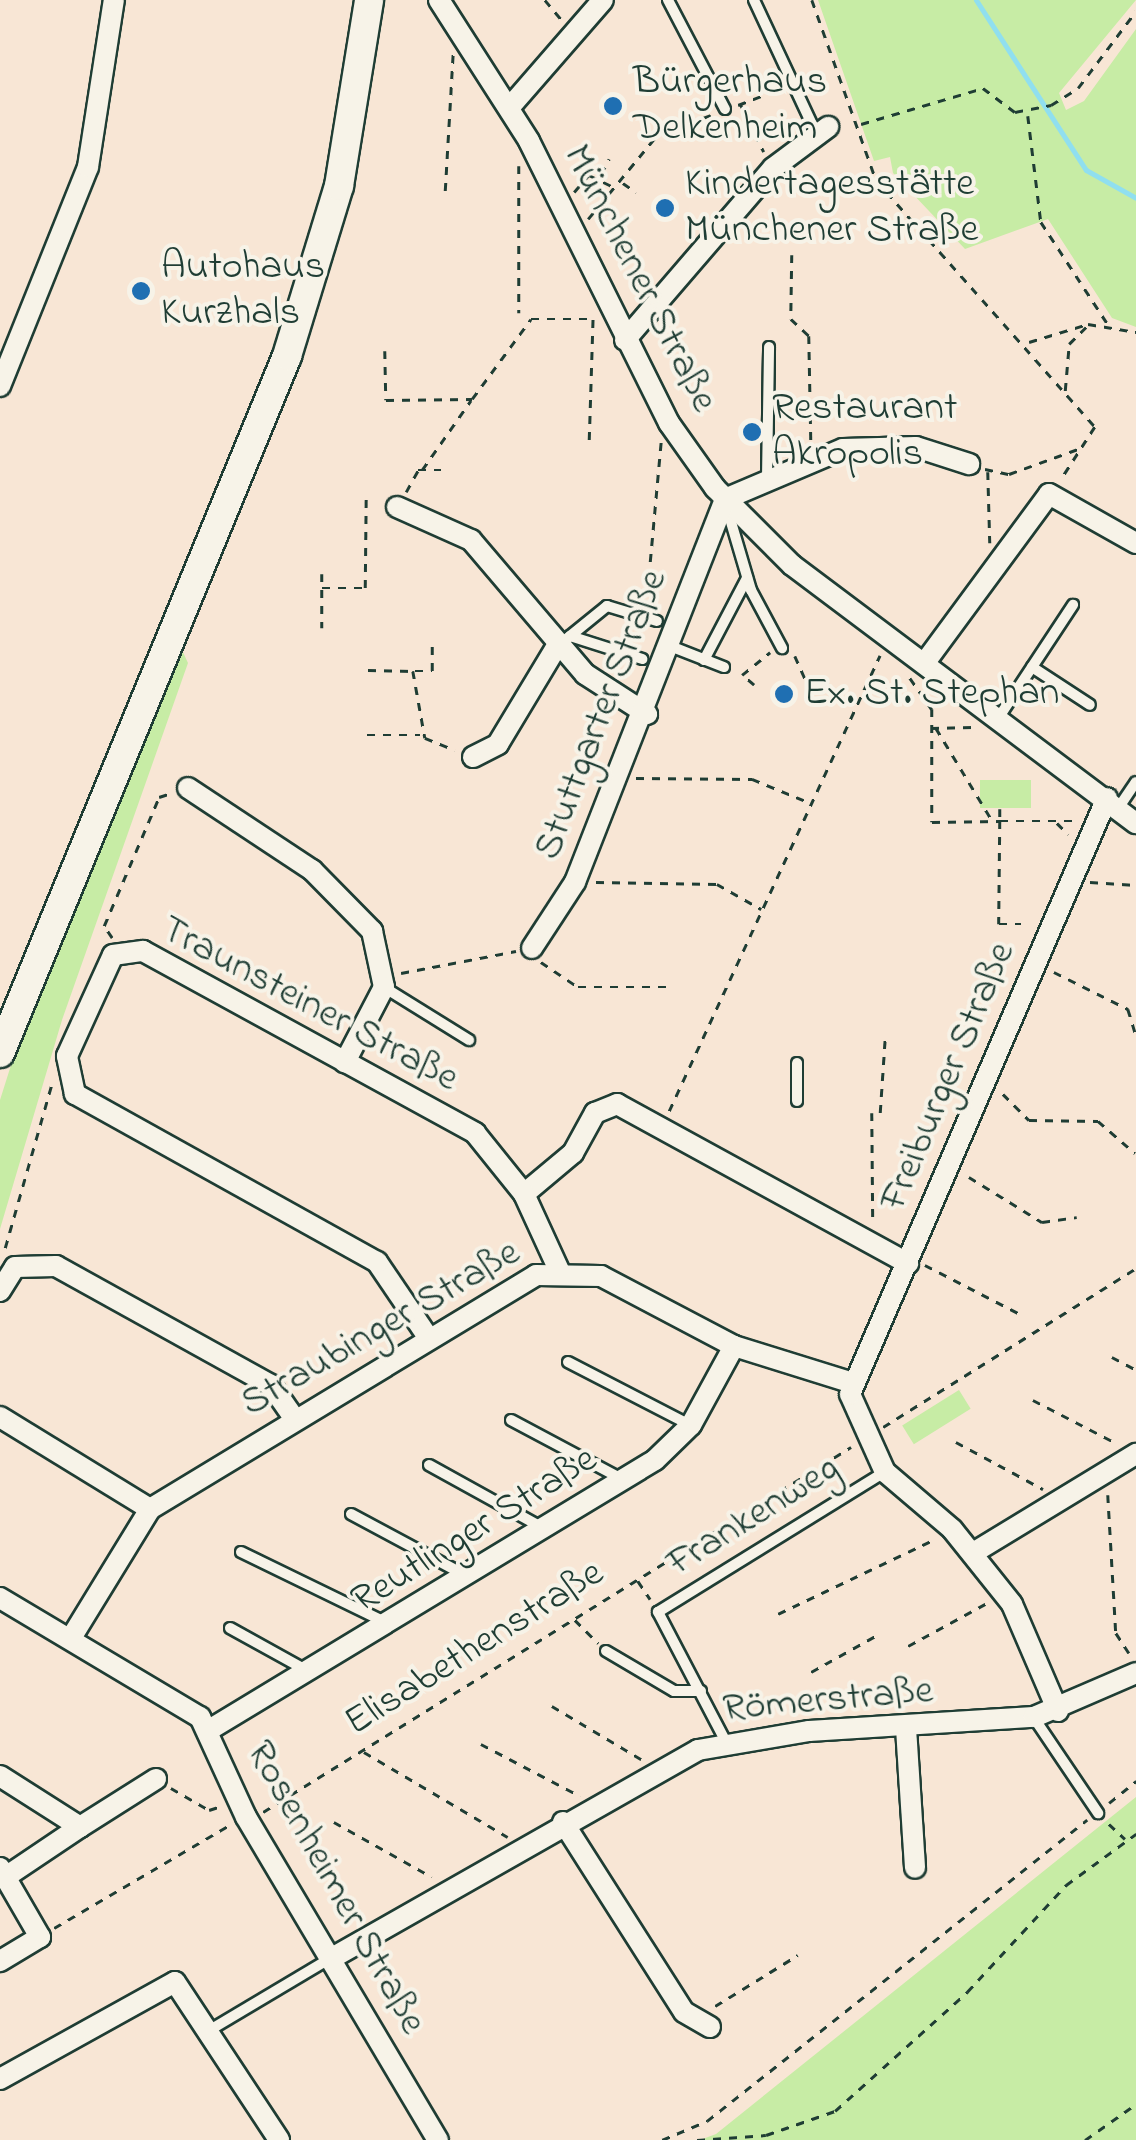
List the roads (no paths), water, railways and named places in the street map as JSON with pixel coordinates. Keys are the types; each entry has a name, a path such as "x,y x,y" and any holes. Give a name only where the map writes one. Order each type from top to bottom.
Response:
{"main road":[{"path":"0,1053 288,356 340,186 369,0"}],"street":[{"path":"0,386 88,167 114,0"},
{"name":"Münchener Straße","path":"439,0 537,154 624,340 674,432 725,500 889,637 1000,714 1136,823"},
{"path":"509,108 603,0"},
{"path":"624,340 772,168 821,129"},
{"path":"725,500 812,460 916,448 978,467"},
{"path":"926,661 1052,492 1136,543"},
{"name":"Stuttgarter Straße","path":"532,948 556,923 647,714 725,500"},
{"path":"398,507 471,540 564,641 647,714"},
{"path":"474,757 498,744 564,641"},
{"path":"188,788 334,891 372,930 384,982 346,1062"},
{"name":"Freiburger Straße","path":"853,1383 909,1260 1088,831 1113,803"},
{"name":"Traunsteiner Straße","path":"428,1337 377,1262 75,1094 65,1076 106,963 121,952 144,952 475,1133 524,1194 560,1270"},
{"path":"524,1194 559,1168 604,1107 629,1107 909,1260"},
{"path":"0,1292 15,1268 56,1266 271,1384 294,1418"},
{"name":"Straubinger Straße","path":"71,1638 150,1509 512,1286 560,1270 602,1276 734,1346 853,1383"},
{"name":"Reutlinger Straße","path":"209,1730 311,1673 624,1480 691,1425 734,1346"},
{"path":"853,1383 863,1439 884,1472 952,1529 1004,1594 1058,1711"},
{"path":"0,1416 150,1509"},
{"path":"973,1554 1106,1474 1128,1450"},
{"name":"Rosenheimer Straße","path":"0,1598 178,1697 209,1730 242,1808 438,2140"},
{"name":"Römerstraße","path":"332,1958 657,1769 726,1742 1034,1717 1058,1711 1136,1673"},
{"path":"906,1728 915,1868"},
{"path":"0,1776 80,1827"},
{"path":"0,1961 40,1937 4,1872 156,1779"},
{"path":"563,1822 684,2012 710,2027"},
{"path":"0,2079 166,1983 181,1985 279,2140"}],"lane":[{"path":"668,0 726,109"},
{"path":"754,0 821,129"},
{"path":"767,478 769,347"},
{"path":"725,500 747,578 782,648"},
{"path":"704,660 747,578"},
{"path":"564,641 607,606 657,621"},
{"path":"1000,714 1073,606"},
{"path":"564,641 642,660"},
{"path":"670,646 724,668"},
{"path":"1032,667 1090,705"},
{"path":"1113,803 1136,782"},
{"path":"384,982 470,1040"},
{"path":"796,1063 797,1102"},
{"path":"568,1362 691,1425"},
{"path":"511,1420 624,1480"},
{"path":"429,1465 546,1529"},
{"name":"Frankenweg","path":"726,1742 658,1612 884,1472"},
{"path":"351,1514 468,1577"},
{"path":"241,1552 390,1624"},
{"path":"230,1628 311,1673"},
{"path":"606,1651 674,1691 701,1690"},
{"path":"1034,1717 1098,1813"},
{"path":"210,2030 332,1958"}],"waterway":[{"path":"976,0 1086,170 1136,198"}],"place":[{"name":"Bürgerhaus Delkenheim","path":"613,106"},
{"name":"Kindertagesstätte Münchener Straße","path":"665,208"},
{"name":"Autohaus Kurzhals","path":"141,291"},
{"name":"Restaurant Akropolis","path":"752,432"},
{"name":"Ex. St. Stephan","path":"784,694"}]}
